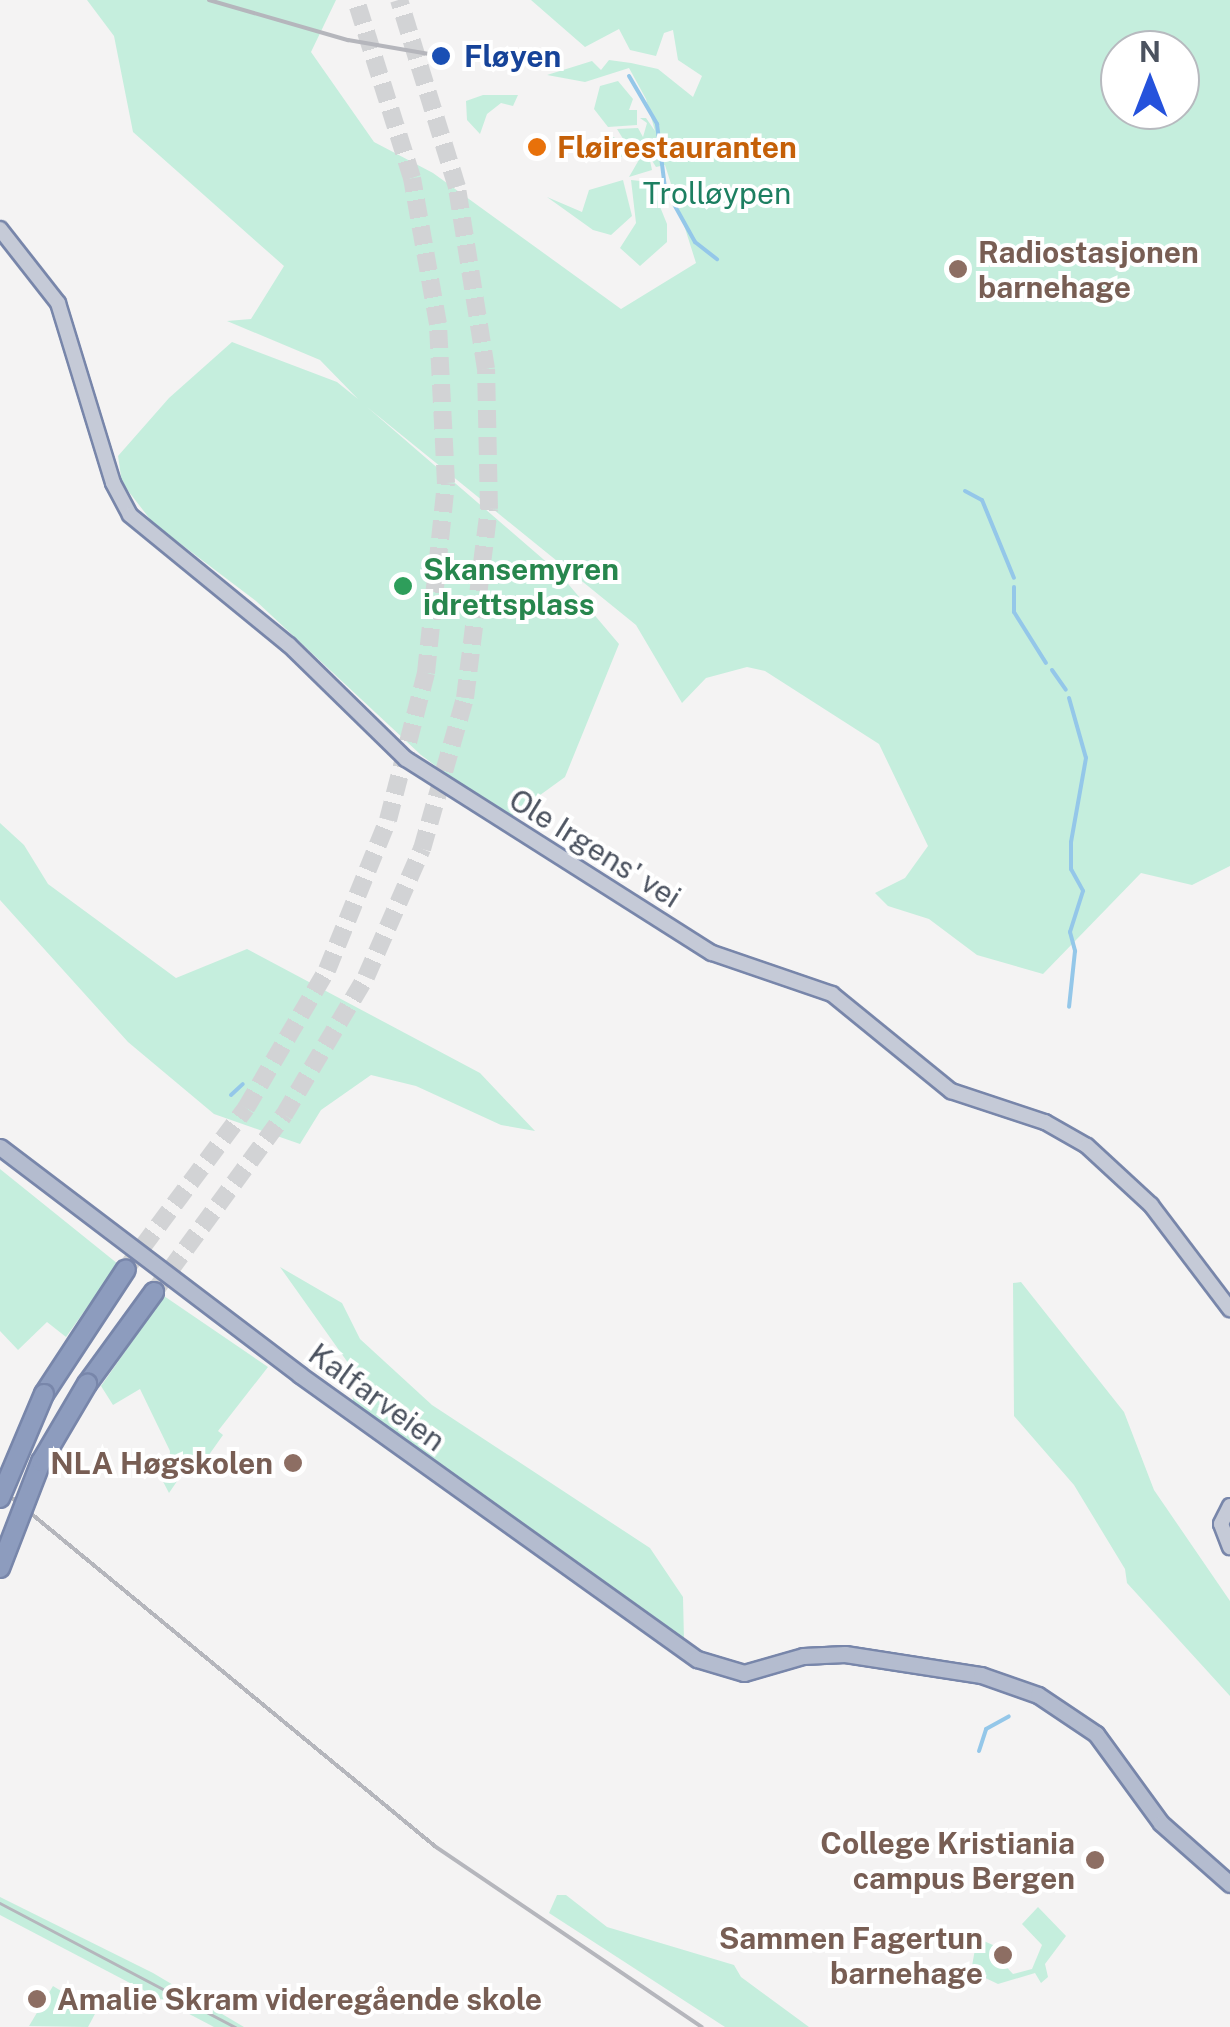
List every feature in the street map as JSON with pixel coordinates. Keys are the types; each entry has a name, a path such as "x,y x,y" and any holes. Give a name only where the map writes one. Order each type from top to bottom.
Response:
{"highway":[{"path":"0,1498 31,1420 70,1350 126,1269"},
{"path":"0,1568 41,1462 87,1384 154,1292"}],"main road":[{"name":"Kalfarveien","path":"0,1147 586,1582 696,1658 732,1672 845,1654 981,1675 1038,1695 1090,1729 1161,1824 1230,1884"}],"street":[{"name":"Ole Irgens' vei","path":"0,229 58,304 112,483 130,516 289,645 406,759 712,954 841,1000 952,1091 1046,1122 1087,1146 1151,1205 1230,1309"},
{"path":"1230,1506 1221,1524 1230,1548"}],"green space":[{"name":"Trolløypen","path":"87,0 336,0 311,52 374,142 433,173 621,309 696,263 665,165 656,167 649,156 652,170 629,177 640,158 633,152 616,159 605,146 608,135 625,142 617,129 638,128 643,137 647,123 640,118 646,118 655,131 646,99 629,68 585,82 547,75 592,61 601,70 609,60 631,63 658,69 693,97 702,76 678,60 673,30 664,33 656,56 630,50 619,29 585,47 531,0 1230,0 1230,866 1192,885 1141,873 1043,974 977,955 929,919 888,906 875,893 905,878 928,846 879,744 765,671 747,667 706,678 682,703 636,625 367,407 558,572 619,644 565,777 507,819 421,755 256,601 153,523 122,483 118,456 169,398 232,342 337,382 358,399 320,360 227,321 251,319 284,266 133,132 114,36"},
{"path":"618,81 633,99 629,110 637,110 637,125 608,127 594,109 600,86"},
{"path":"483,95 518,95 513,106 501,103 487,114 480,134 467,120 466,101"},
{"path":"623,180 632,216 611,235 593,230 547,197 582,212 589,190"},
{"path":"631,180 650,182 667,224 667,242 640,266 620,248 636,223"},
{"path":"0,823 24,845 48,884 176,978 247,949 480,1073 535,1131 501,1125 416,1086 371,1075 321,1110 300,1144 214,1114 128,1042 0,900"},
{"path":"0,1169 118,1264 66,1337 47,1322 18,1350 0,1331"},
{"path":"280,1267 342,1303 360,1339 432,1405 650,1548 683,1597 684,1640 353,1401 351,1367"},
{"path":"1021,1282 1124,1412 1154,1490 1230,1601 1230,1696 1127,1583 1125,1569 1074,1485 1014,1416 1013,1283"},
{"path":"164,1296 268,1367 218,1431 223,1435 194,1476 186,1468 169,1493 156,1468 169,1464 170,1451 140,1389 113,1405 101,1386"},
{"path":"557,1895 566,1895 607,1927 734,1965 741,1977 809,2027 725,2027 549,1913"},
{"path":"0,1897 153,1973 244,2027 214,2027 0,1915"},
{"path":"1038,1907 1066,1936 1045,1964 1048,1977 1041,1983 1035,1973 998,1984 977,1974 972,1966 977,1938 1002,1949 996,1956 1013,1974 1032,1969 1042,1945 1022,1924"},
{"path":"53,1986 96,2012 88,2027 29,2026"}],"waterway":[{"path":"629,76 657,124 665,188 695,242 717,259"},
{"path":"965,491 982,500 1014,578"},
{"path":"1014,587 1014,612 1046,663"},
{"path":"1052,670 1066,690"},
{"path":"1069,698 1086,758 1071,842 1071,869 1083,891 1070,932 1075,951 1069,1007"},
{"path":"231,1095 243,1084"},
{"path":"979,1751 986,1729 1009,1716"}],"tunnel":[{"path":"126,1269 246,1108 327,970 388,820 426,673 446,483 438,324 412,178 356,0"},
{"path":"154,1292 284,1115 366,977 422,849 465,698 489,509 486,369 457,187 399,0"}],"tram line":[{"path":"0,1903 235,2027"}],"railway":[{"path":"209,0 348,40 441,56"},
{"path":"0,1488 436,1847 702,2027"}],"place":[{"name":"Fløyen","path":"441,56"},
{"name":"Fløirestauranten","path":"537,147"},
{"name":"Radiostasjonen barnehage","path":"958,269"},
{"name":"Skansemyren idrettsplass","path":"403,586"},
{"name":"NLA Høgskolen","path":"293,1463"},
{"name":"College Kristiania campus Bergen","path":"1095,1860"},
{"name":"Sammen Fagertun barnehage","path":"1003,1955"},
{"name":"Amalie Skram videregående skole","path":"37,1999"}]}
